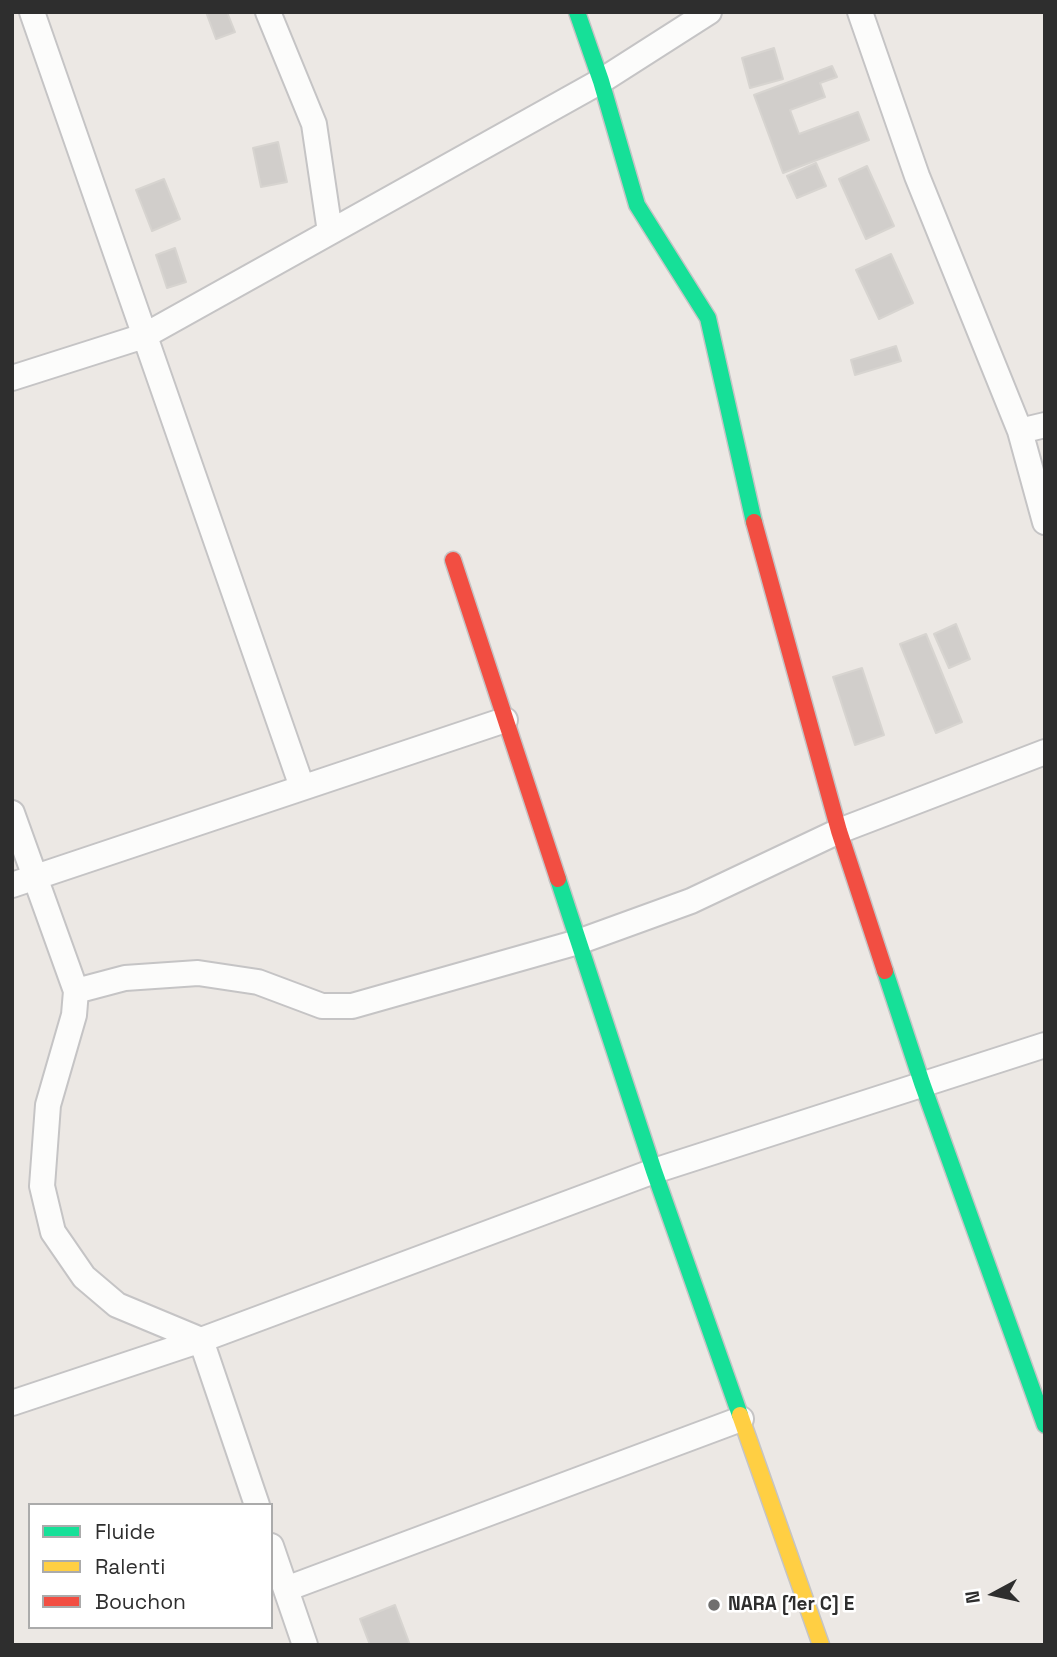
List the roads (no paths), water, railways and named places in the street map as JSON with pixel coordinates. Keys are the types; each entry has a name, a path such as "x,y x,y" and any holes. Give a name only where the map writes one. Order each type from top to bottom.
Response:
{"street":[{"path":"32,12 302,788"},
{"path":"268,12 314,124 330,232"},
{"path":"577,12 601,80 636,205 708,318 759,545 839,831 922,1083 1045,1425"},
{"path":"12,378 144,336 601,80 709,12"},
{"path":"860,12 917,176 1020,431 1045,522"},
{"path":"1020,431 1045,425"},
{"path":"453,560 654,1171 821,1645"},
{"path":"23,881 505,720"},
{"path":"76,991 125,978 198,973 258,982 322,1006 352,1006 579,942 691,901 839,831 1045,752"},
{"path":"12,813 23,881 76,991 74,1015 48,1105 42,1186 53,1232 84,1277 117,1305 201,1340 256,1503"},
{"path":"12,1403 201,1340 654,1171 1045,1045"},
{"path":"286,1589 741,1419"},
{"path":"273,1552 305,1645"}],"place":[{"name":"NARA [1er C] E","path":"714,1605"}]}
